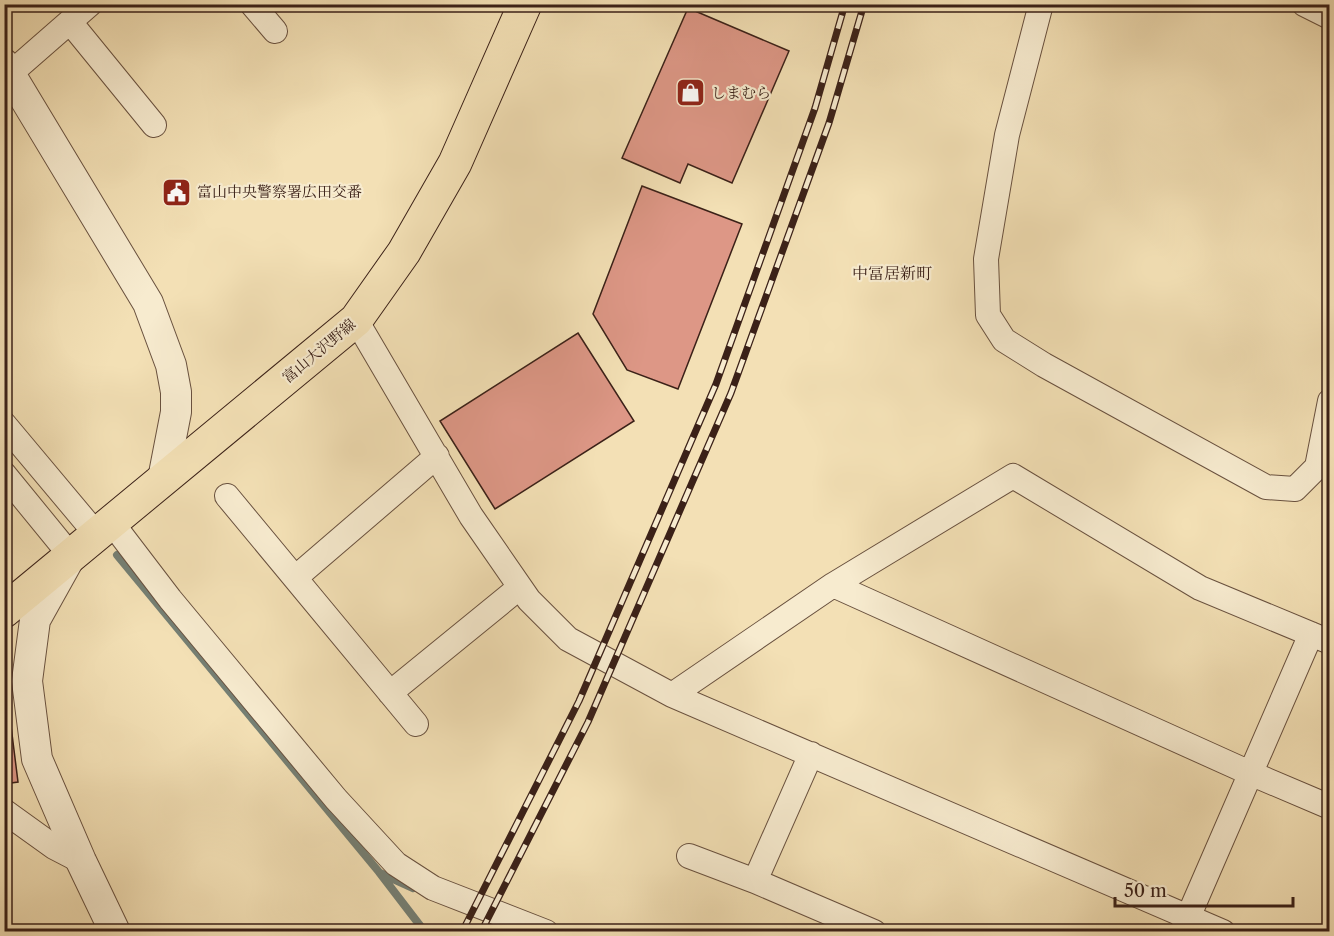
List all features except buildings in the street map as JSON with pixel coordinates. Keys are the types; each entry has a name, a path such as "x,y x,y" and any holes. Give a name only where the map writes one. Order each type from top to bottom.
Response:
{"main road":[{"name":"富山大沢野線","path":"4,611 356,320 404,252 455,163 525,4"}],"street":[{"path":"90,4 70,22 8,68 148,303 171,365 176,392 176,412 163,479"},
{"path":"252,4 275,32"},
{"path":"1041,4 1007,135 986,259 988,315 1004,340 1044,366 1266,487 1295,489 1317,467 1329,401"},
{"path":"1304,4 1329,17"},
{"path":"70,22 154,125"},
{"path":"356,320 471,516 529,600 568,639 672,694 811,754 1185,924 1223,932"},
{"path":"4,424 170,598 321,781 396,864 433,888 546,932"},
{"path":"295,578 437,456"},
{"path":"4,474 71,556 35,620 27,681 37,759 81,861 115,932"},
{"path":"672,694 833,585 1013,476 1200,588 1320,638 1250,773 1185,924"},
{"path":"227,496 416,724"},
{"path":"833,585 1329,807"},
{"path":"390,693 520,587"},
{"path":"755,881 811,754"},
{"path":"4,811 54,847 81,861"},
{"path":"690,856 874,932"}],"waterway":[{"path":"117,555 379,872 425,932"},
{"path":"380,873 413,888"}],"railway":[{"path":"462,932 579,701 716,384 815,108 845,4"},
{"path":"481,932 588,722 731,393 829,123 864,4"}],"place":[{"name":"しまむら","path":"690,93"},
{"name":"富山中央警察署広田交番","path":"176,192"}],"district":[{"name":"中冨居新町","path":"892,273"}]}
